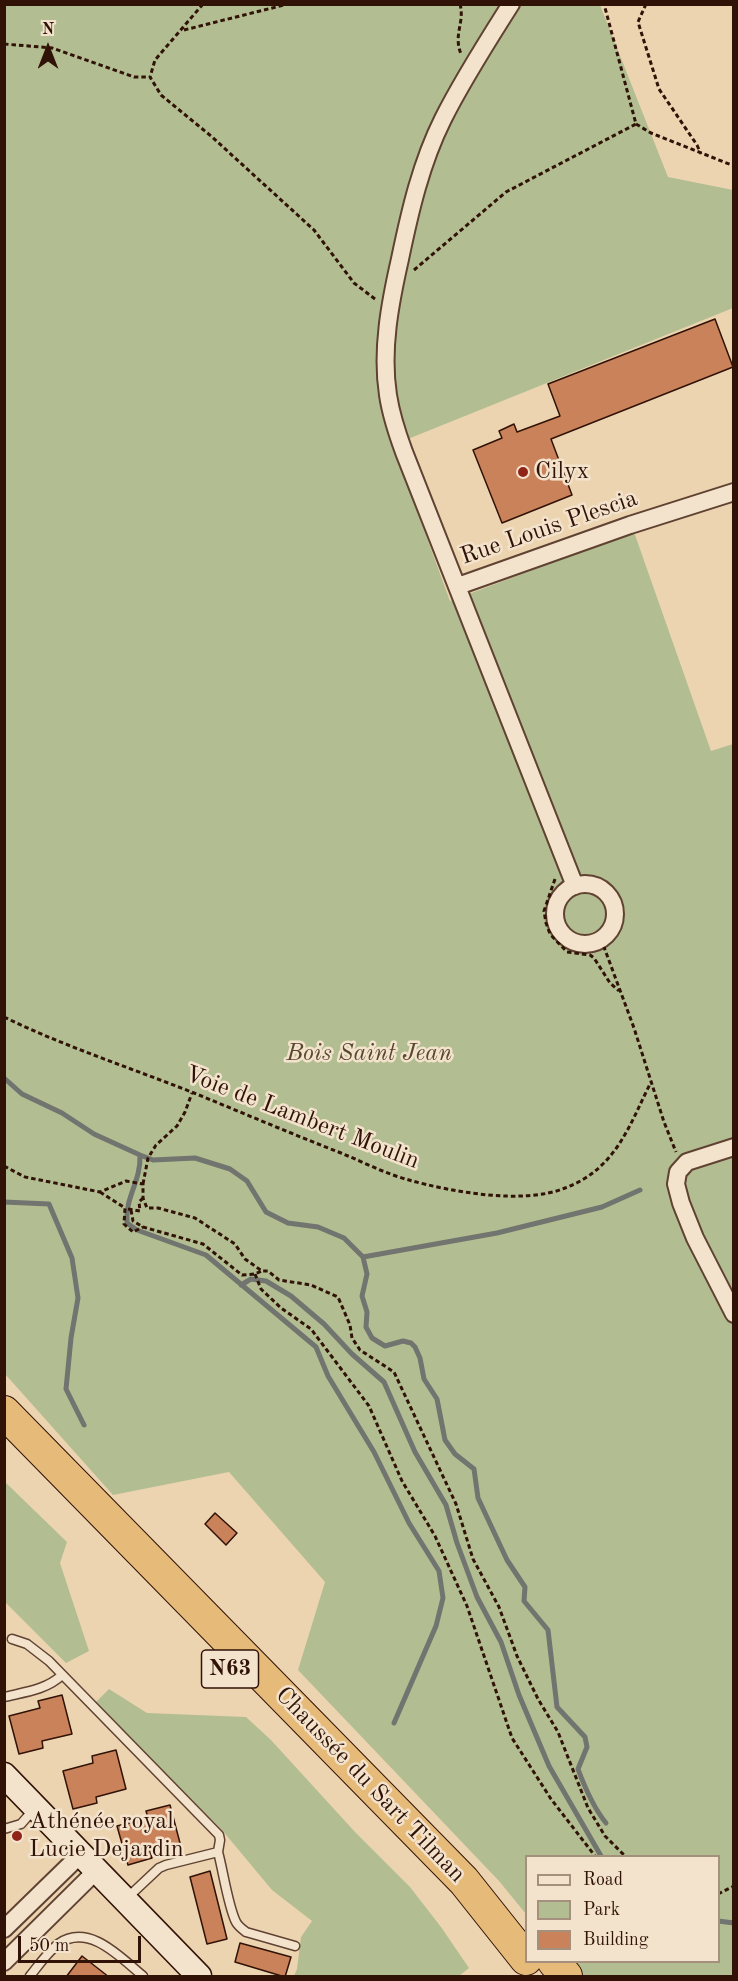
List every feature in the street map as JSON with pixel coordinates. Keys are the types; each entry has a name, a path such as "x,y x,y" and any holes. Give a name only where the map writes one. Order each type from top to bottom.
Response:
{"highway":[{"name":"Chaussée du Sart Tilman","path":"4,1412 362,1774 464,1881 525,1957"},
{"name":"Chaussée du Sart Tilman","path":"4,1440 455,1899 516,1977"},
{"path":"464,1881 493,1894 525,1930"},
{"name":"Chaussée du Sart Tilman","path":"529,1963 539,1977"},
{"path":"555,1963 566,1977"}],"street":[{"name":"Rue Louis Plescia","path":"511,4 464,81 426,158 409,215 394,286 386,345 387,392 392,417 458,586 630,525 734,492"},
{"path":"458,586 574,886"},
{"path":"595,885 610,898 614,908 615,918 611,928 601,939 588,944 569,940 557,925 555,906 566,890 574,886 595,885"},
{"path":"734,1147 693,1159 682,1166 678,1172 676,1184 681,1203 734,1314"},
{"path":"4,1775 199,1977"},
{"path":"4,1929 88,1863"},
{"path":"4,1962 88,1863"}],"lane":[{"path":"12,1639 27,1644 38,1652 213,1828 220,1840 218,1852 236,1922 240,1928 246,1932 295,1946"},
{"path":"4,1697 44,1688 62,1675"},
{"path":"4,1829 21,1824 36,1807"},
{"path":"125,1899 159,1868 218,1852"},
{"path":"30,1977 58,1945 74,1937 85,1937 102,1943 143,1977"}],"path":[{"path":"203,4 155,60 150,77 161,95 211,136 314,230 354,283 377,301"},
{"path":"182,31 288,4"},
{"path":"459,4 462,12 456,43 461,56"},
{"path":"604,4 636,124 651,134 734,166"},
{"path":"646,4 638,22 659,89 701,154"},
{"path":"4,44 52,48 134,77 150,77"},
{"path":"394,286 506,192 636,124"},
{"path":"601,939 682,1166"},
{"path":"582,954 594,958 610,982 620,991"},
{"name":"Voie de Lambert Moulin","path":"4,1017 43,1035 408,1180 468,1192 531,1197 565,1189 596,1173 632,1125 651,1082"},
{"path":"192,1093 177,1126 156,1145 148,1158 143,1184 143,1198 147,1208 158,1208 195,1218 235,1244 245,1260 262,1271 267,1271 279,1280 311,1285 338,1297 350,1325 352,1338 360,1350 394,1372 456,1504 473,1559 499,1606 517,1656 538,1699 558,1732 588,1808 605,1836 623,1855"},
{"path":"4,1166 25,1177 100,1192 125,1208 124,1224 133,1232 143,1227"},
{"path":"100,1192 126,1181 143,1184"},
{"path":"143,1198 139,1202 140,1211 129,1210 133,1221 143,1227 203,1244 242,1275 262,1271"},
{"path":"255,1274 261,1289 281,1308 311,1329 369,1406 402,1481 435,1536 467,1606 512,1738 551,1799 593,1855"},
{"path":"720,1893 734,1887"}],"green space":[{"name":"Bois Saint Jean","path":"4,5 600,5 668,177 733,190 733,308 393,445 450,601 634,532 711,751 733,744 733,1976 578,1976 567,1963 720,1963 720,1855 525,1855 525,1913 499,1881 298,1670 325,1582 229,1472 113,1495 5,1374"},
{"path":"4,1481 67,1542 60,1563 89,1651 66,1663 5,1602"},
{"path":"109,1689 147,1713 246,1717 271,1740 355,1832 410,1887 469,1968 459,1976 294,1976 301,1937 312,1921 272,1890 222,1830 95,1703"}],"building":[{"path":"715,319 733,367 551,439 572,495 502,523 473,450 502,438 499,431 514,424 517,432 560,416 548,384"},
{"path":"215,1513 237,1533 226,1545 205,1524"},
{"path":"62,1695 72,1734 42,1741 43,1748 19,1754 9,1716 40,1708 38,1701"},
{"path":"116,1750 126,1789 96,1797 97,1803 73,1809 63,1771 93,1763 92,1756"},
{"path":"170,1805 180,1843 150,1851 152,1858 128,1865 117,1826 148,1818 146,1811"},
{"path":"210,1871 227,1939 207,1944 190,1877"},
{"path":"240,1943 291,1957 285,1977 235,1962"},
{"path":"82,1956 109,1977 66,1977"}],"waterway":[{"path":"4,1078 22,1094 62,1113 94,1134 140,1155 153,1160 195,1158 230,1169 247,1181 266,1212 288,1223 318,1227 344,1238 363,1257 367,1274 362,1296 367,1312 366,1327 372,1338 385,1346 403,1341 415,1347 420,1358 424,1379 437,1399 445,1440 455,1454 474,1469 478,1498 507,1560 525,1587 524,1601 548,1630 557,1707 585,1737 587,1747 578,1769 590,1797 606,1823"},
{"path":"140,1155 140,1165 128,1205 127,1223 137,1230 206,1255 316,1347 328,1376 374,1452 409,1523 439,1571 443,1598 436,1626 394,1723"},
{"path":"363,1257 497,1233 602,1207 640,1190"},
{"path":"4,1202 49,1204 72,1258 78,1298 66,1389 84,1425"},
{"path":"241,1285 251,1279 266,1281 291,1296 324,1324 352,1354 384,1382 415,1452 446,1505 477,1597 501,1642 519,1695 549,1766 600,1855"},
{"path":"720,1921 734,1923"}],"place":[{"name":"Cilyx","path":"523,472"},
{"name":"Athénée royal Lucie Dejardin","path":"17,1836"}]}
